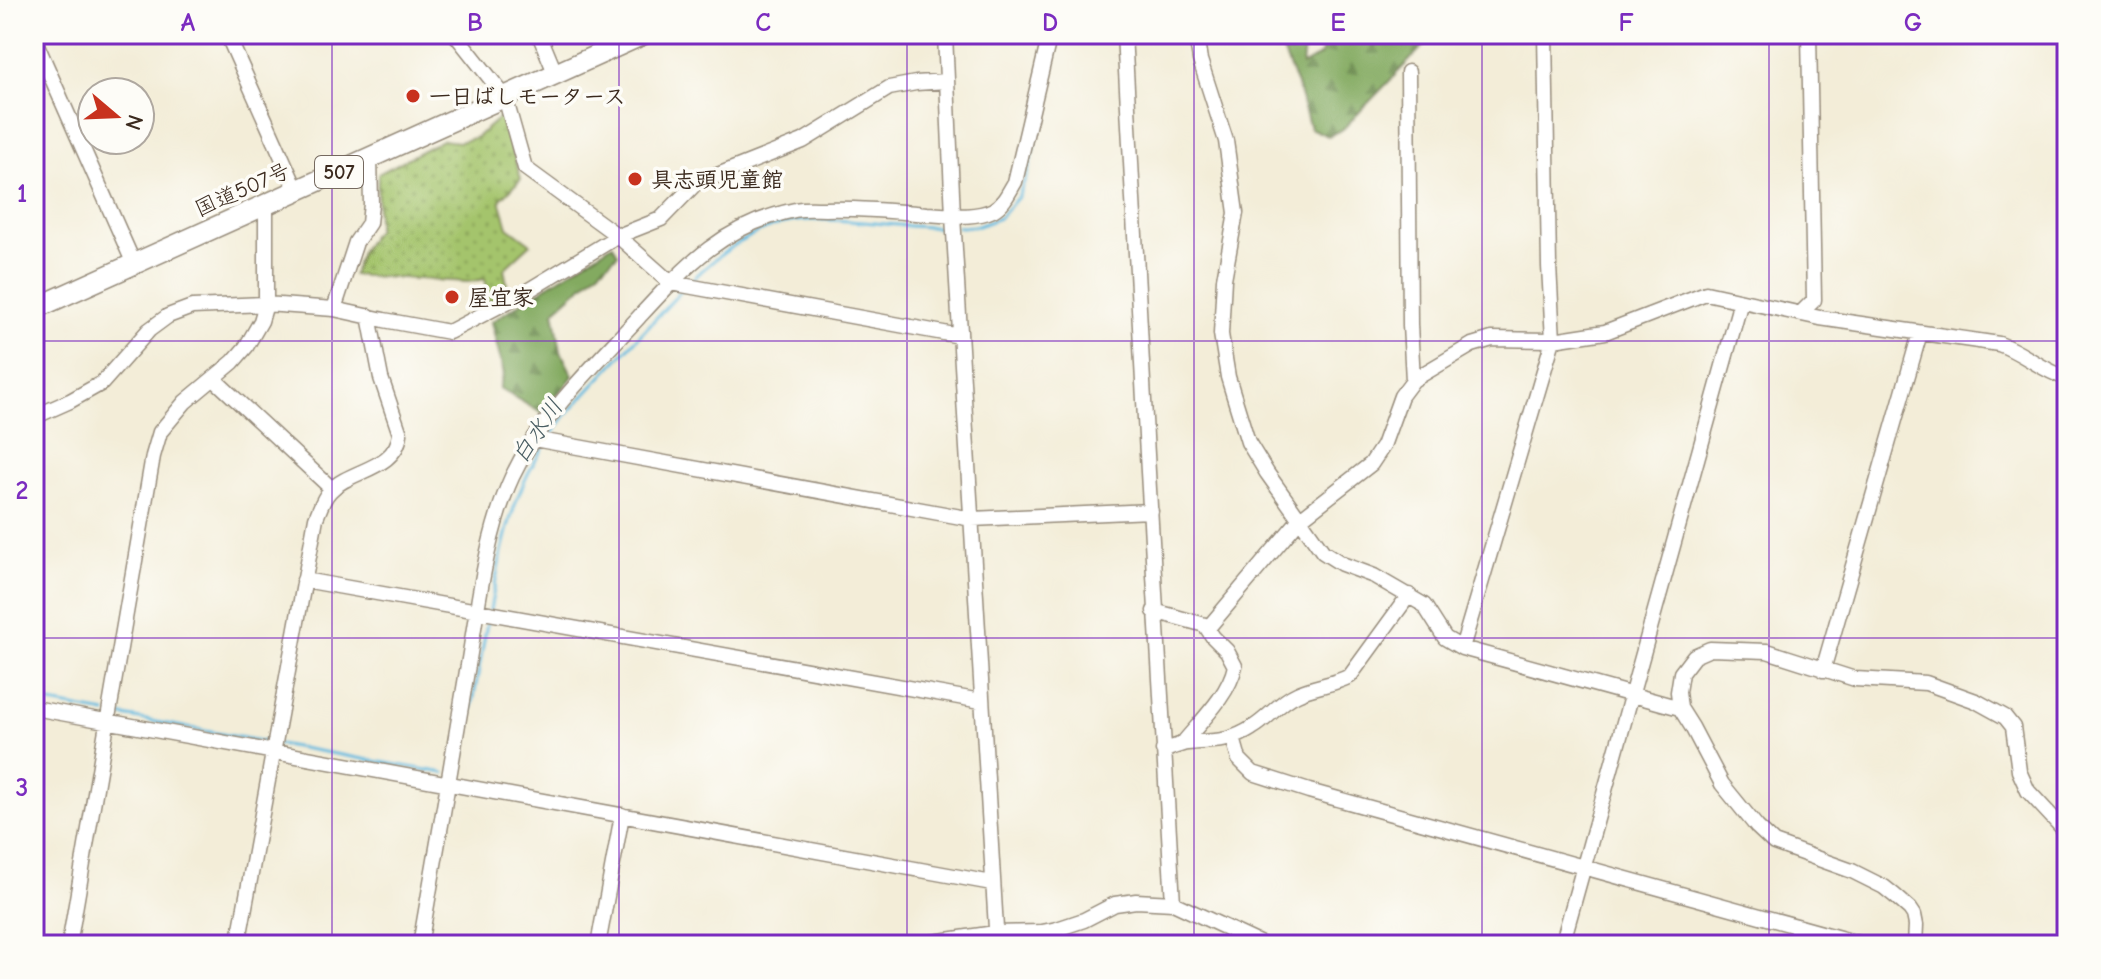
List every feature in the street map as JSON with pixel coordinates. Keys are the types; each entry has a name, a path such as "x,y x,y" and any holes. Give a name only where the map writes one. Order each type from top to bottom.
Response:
{"highway":[{"name":"国道507号","path":"34,309 556,75 631,37"}],"street":[{"path":"227,34 297,191"},
{"path":"455,34 505,97 525,168 618,236 671,283 960,336"},
{"path":"539,34 556,75"},
{"path":"945,34 996,939"},
{"path":"420,945 494,526 512,478 534,439 558,406 671,283 698,256 734,231 798,209 845,208 953,216 996,209 1015,182 1050,34"},
{"path":"1124,34 1154,611 1173,903"},
{"path":"1196,34 1200,60 1226,141 1236,213 1224,279 1221,334 1228,377 1248,442 1299,520 1330,558 1374,576 1424,605 1445,638 1462,648 1680,708"},
{"path":"1462,648 1553,340 1545,34"},
{"path":"1801,313 1814,300 1809,34"},
{"path":"34,38 134,264"},
{"path":"1408,72 1413,380"},
{"path":"34,417 102,383 149,330 168,316 192,307 266,304 334,309 449,332 524,293 618,236 661,219 695,184 803,141 889,88 947,81"},
{"path":"334,309 356,242 369,223 370,158"},
{"path":"69,945 153,456 160,432 185,402 233,362 261,321 266,304 266,203"},
{"path":"1208,628 1299,520 1371,464 1383,446 1401,396 1413,380 1472,345 1492,339 1553,340 1605,332 1706,293 1801,313 1999,344 2067,378"},
{"path":"1562,945 1741,301"},
{"path":"238,945 316,518 332,489 385,459 394,452 399,442 400,434 381,378 369,316"},
{"path":"1823,670 1920,333"},
{"path":"214,379 332,489"},
{"path":"534,439 972,519 1151,511"},
{"path":"304,580 981,701"},
{"path":"1163,750 1183,743 1209,743 1233,738 1254,727 1284,700 1350,676 1409,595"},
{"path":"1154,611 1205,625 1233,659 1235,666 1213,707 1183,743"},
{"path":"1915,945 1914,915 1884,887 1852,871 1774,843 1722,784 1680,708 1678,692 1681,673 1694,656 1710,649 1767,651 1855,679 1926,683 1976,701 2005,717 2013,727 2019,771 2028,791 2067,833"},
{"path":"34,708 992,883"},
{"path":"1233,738 1239,759 1253,773 1865,945"},
{"path":"598,945 622,815"},
{"path":"913,945 1042,932 1084,920 1115,904 1136,901 1173,903 1263,945"}],"green space":[{"path":"1280,34 1295,34 1304,47 1302,66 1321,55 1325,38 1331,34 1435,34 1343,129 1328,136 1310,128 1282,49"},
{"path":"501,116 521,179 500,200 508,227 531,244 504,269 508,290 489,302 485,279 468,282 353,275 361,251 377,229 378,174 442,140 459,142 477,137"},
{"path":"613,244 618,254 554,311 561,352 573,376 543,414 499,388 504,374 491,322"}],"waterway":[{"name":"白水川","path":"957,227 978,226 999,218 1018,197 1028,172 1059,34"},
{"name":"白水川","path":"691,281 739,243 781,224 834,220 949,227"},
{"name":"白水川","path":"549,438 565,416 683,289"},
{"name":"白水川","path":"490,610 503,545 516,503 545,445"},
{"name":"白水川","path":"456,775 460,775 488,618"},
{"name":"白水川","path":"34,700 106,713"},
{"name":"白水川","path":"113,714 271,743"},
{"name":"白水川","path":"278,744 444,773"}],"place":[{"name":"一日ばしモータース","path":"413,96"},
{"name":"具志頭児童館","path":"635,179"},
{"name":"屋宜家","path":"452,297"}]}
